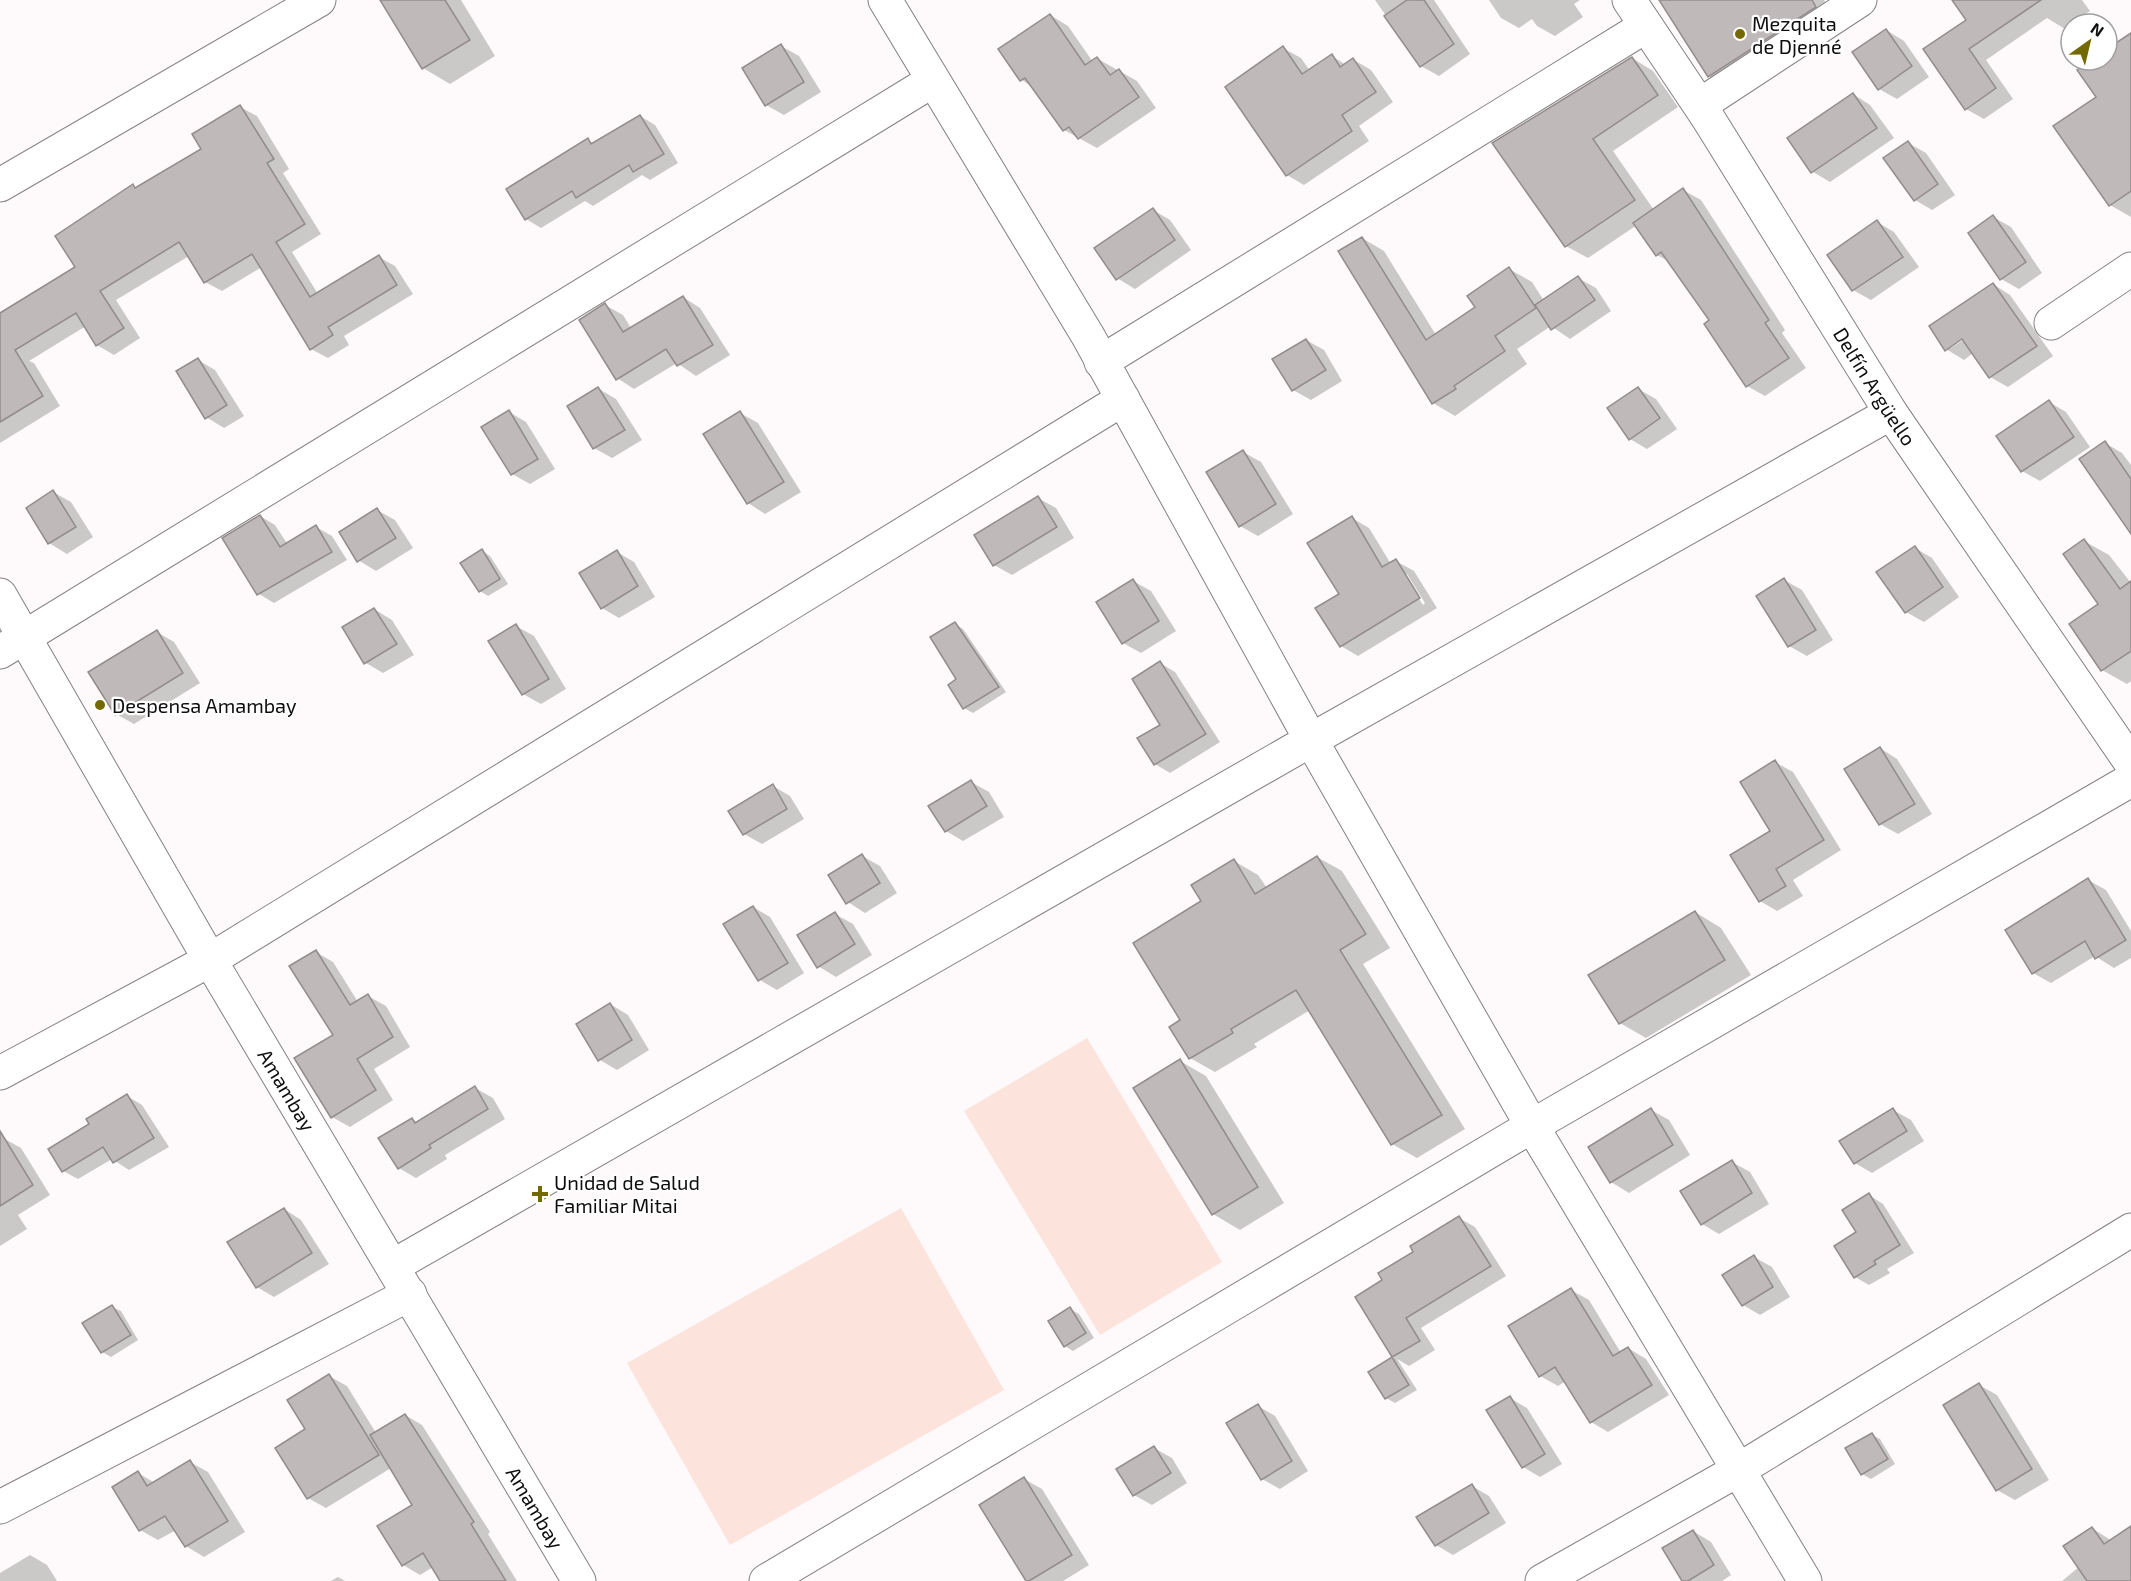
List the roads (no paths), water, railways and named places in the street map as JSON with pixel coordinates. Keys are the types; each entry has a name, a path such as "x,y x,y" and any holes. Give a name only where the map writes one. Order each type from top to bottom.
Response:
{"street":[{"path":"0,185 318,0"},
{"path":"885,0 1088,336 1311,740 1532,1126 1740,1469 1805,1581"},
{"path":"1700,105 1860,0"},
{"path":"1101,362 1637,13"},
{"name":"Delfín Argüello","path":"1637,13 1700,105 1891,413 2131,763"},
{"path":"13,645 932,81"},
{"path":"2051,323 2131,269"},
{"path":"0,1073 210,960 1123,399"},
{"path":"393,1266 1311,740 1891,413"},
{"name":"Amambay","path":"0,595 13,645 210,960 411,1294 579,1581"},
{"path":"766,1581 1532,1126 2131,780"},
{"path":"1542,1581 1740,1469 2131,1230"},
{"path":"0,1507 411,1294"}],"place":[{"name":"Mezquita de Djenné","path":"1740,34"},
{"name":"Despensa Amambay","path":"100,705"},
{"name":"Unidad de Salud Familiar Mitai","path":"540,1194"}]}
